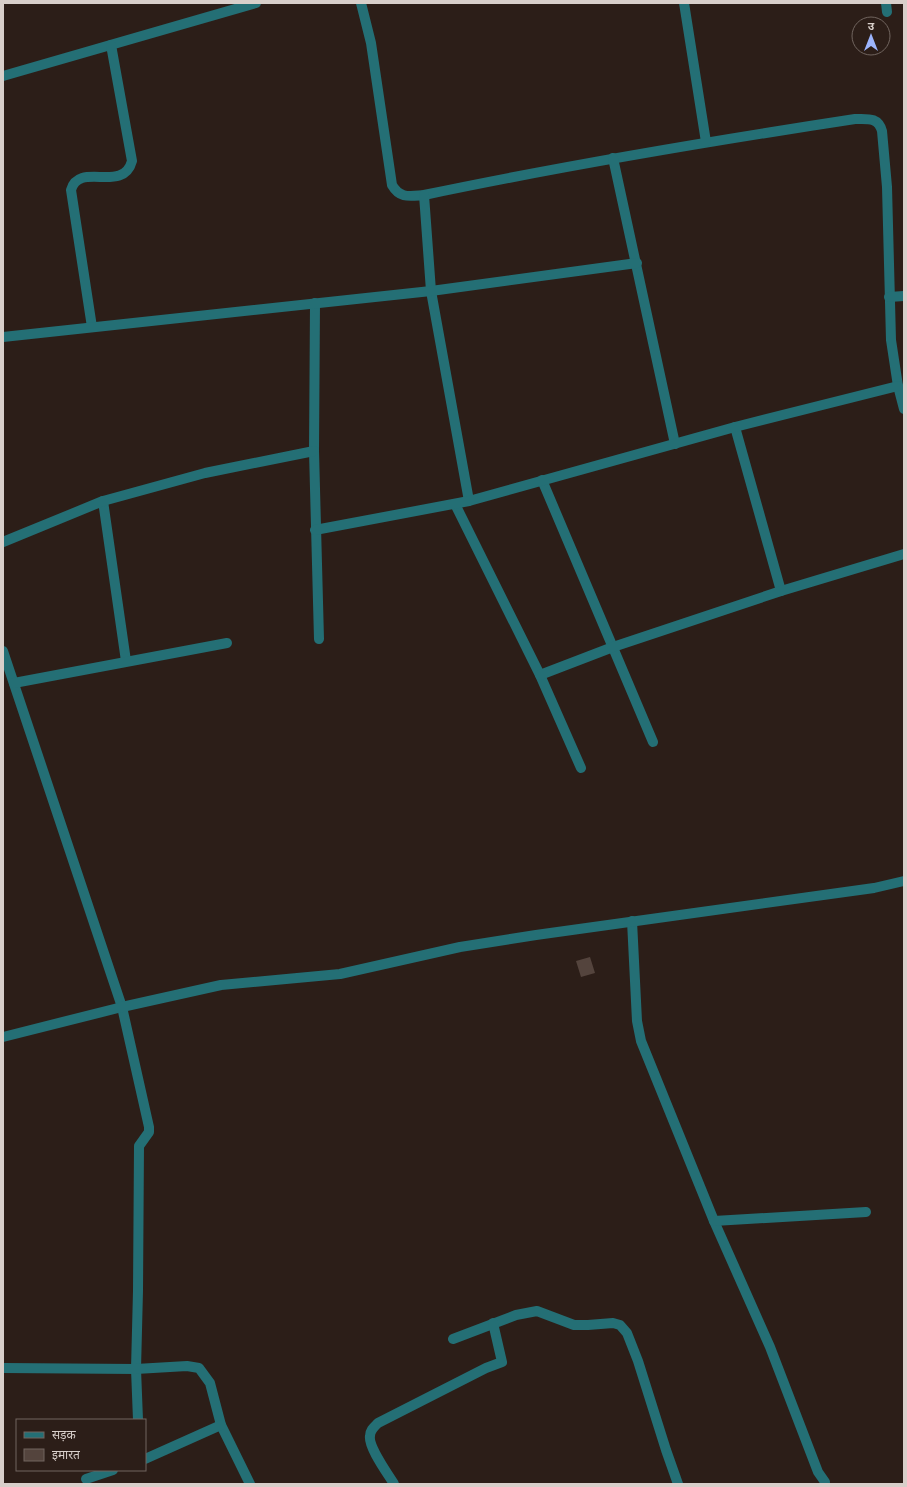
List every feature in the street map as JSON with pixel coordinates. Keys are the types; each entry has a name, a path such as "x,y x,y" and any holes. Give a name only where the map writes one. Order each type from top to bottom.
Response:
{"street":[{"path":"3,76 256,3"},
{"path":"361,3 371,43 392,186 396,192 403,196 424,195 520,175 706,142 855,119 876,121 880,125 882,132 887,187 891,340 898,386 904,409"},
{"path":"684,3 706,142"},
{"path":"92,327 71,190 73,183 84,177 120,176 130,168 132,161 111,45"},
{"path":"613,158 637,263 675,444"},
{"path":"424,195 431,291 469,501"},
{"path":"3,337 431,291 637,263"},
{"path":"889,297 904,296"},
{"path":"314,303 315,530 319,639"},
{"path":"315,530 469,501 735,427 898,386"},
{"path":"735,427 781,591"},
{"path":"3,542 103,501 205,473 314,451"},
{"path":"542,480 653,742"},
{"path":"103,501 126,661"},
{"path":"455,504 540,675 581,768"},
{"path":"540,675 613,647 781,591 904,554"},
{"path":"14,683 227,643"},
{"path":"3,651 122,1007 149,1127 149,1132 139,1146 136,1369 138,1419"},
{"path":"3,1037 122,1007 222,985 340,974 460,947 632,921 874,888 904,881"},
{"path":"632,921 637,1021 641,1041 714,1221 770,1347 818,1472 826,1482"},
{"path":"714,1221 866,1212"},
{"path":"453,1339 516,1315 537,1311 574,1325 613,1323 620,1325 627,1333 638,1361 678,1484"},
{"path":"394,1484 371,1445 369,1437 372,1429 385,1419 486,1368 502,1362 493,1323"},
{"path":"3,1368 136,1369 187,1366 199,1368 210,1383 221,1425 250,1484"},
{"path":"146,1458 221,1425"},
{"path":"86,1479 110,1471"}],"building":[{"path":"590,957 595,973 581,977 576,961"}]}
